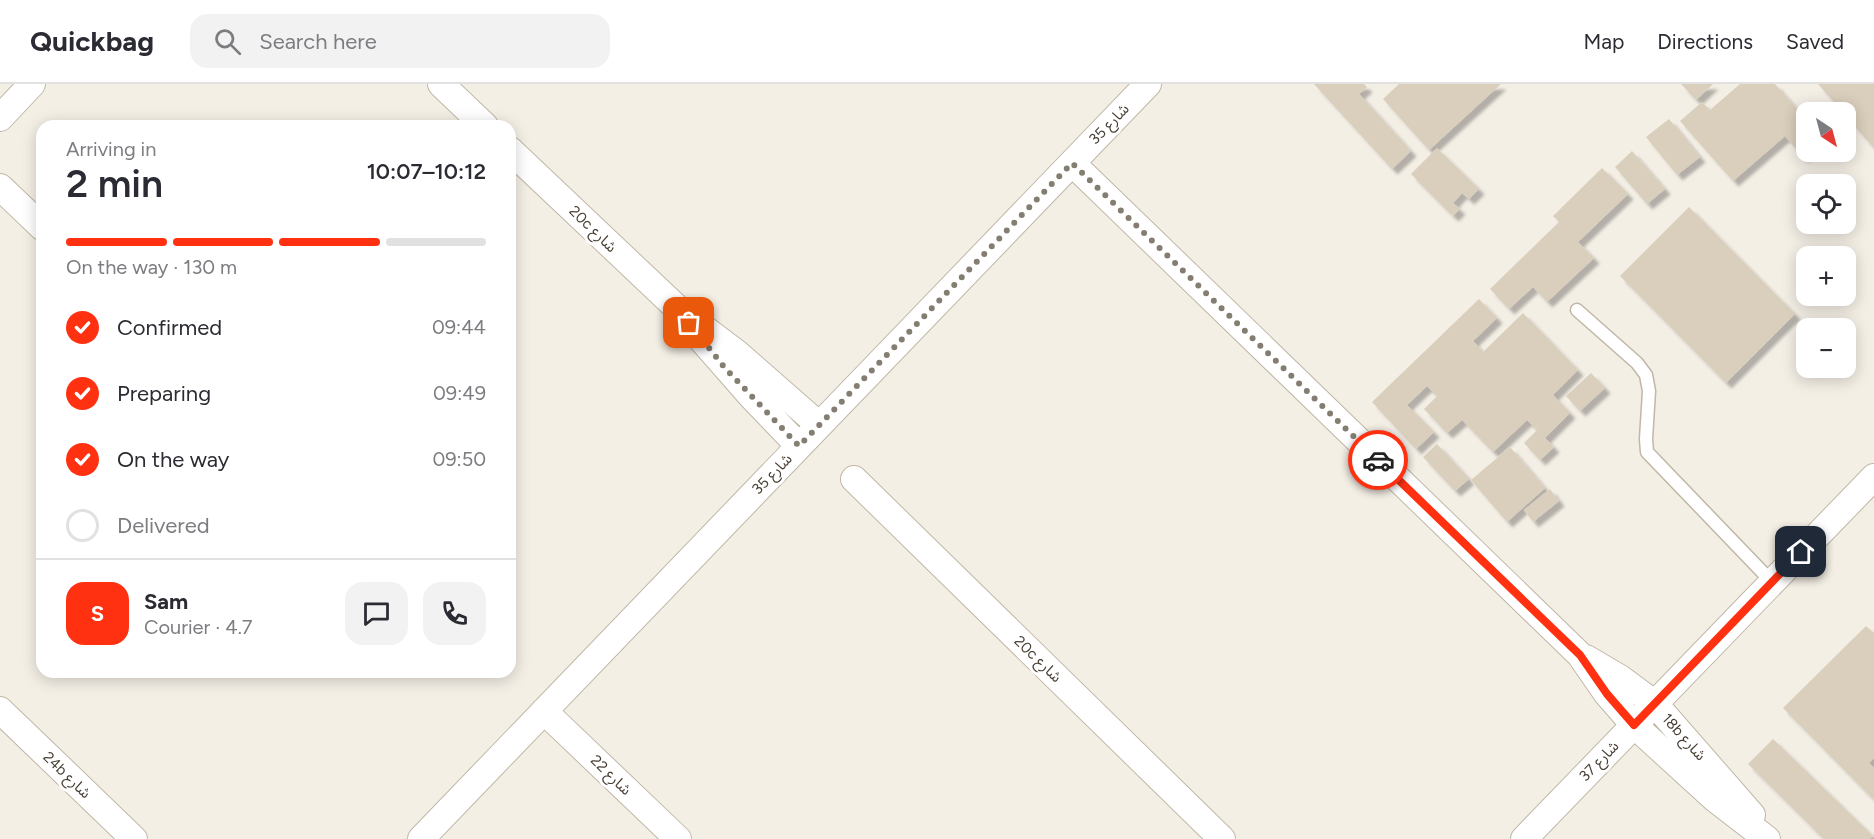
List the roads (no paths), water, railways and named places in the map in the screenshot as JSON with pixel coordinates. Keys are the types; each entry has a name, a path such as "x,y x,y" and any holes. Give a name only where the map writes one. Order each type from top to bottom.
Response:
{"street":[{"path":"0,118 32,84"},
{"path":"441,84 479,120"},
{"name":"شارع 35","path":"421,839 1148,84"},
{"name":"20c شارع","path":"516,156 677,308 738,354 819,425"},
{"name":"18b شارع","path":"1072,163 1580,655 1607,694 1634,725 1715,799 1769,839"},
{"path":"0,186 36,220"},
{"name":"20c شارع","path":"677,308 725,368 799,446"},
{"name":"شارع 37","path":"1524,839 1874,477"},
{"name":"20c شارع","path":"854,479 1222,839"},
{"name":"18b شارع","path":"1580,655 1620,678 1655,704 1722,778 1769,839"},
{"name":"24b شارع","path":"0,710 134,839"},
{"name":"شارع 22","path":"544,711 678,839"}],"lane":[{"path":"1576,310 1637,363 1646,375 1649,391 1647,452 1772,582"}]}
